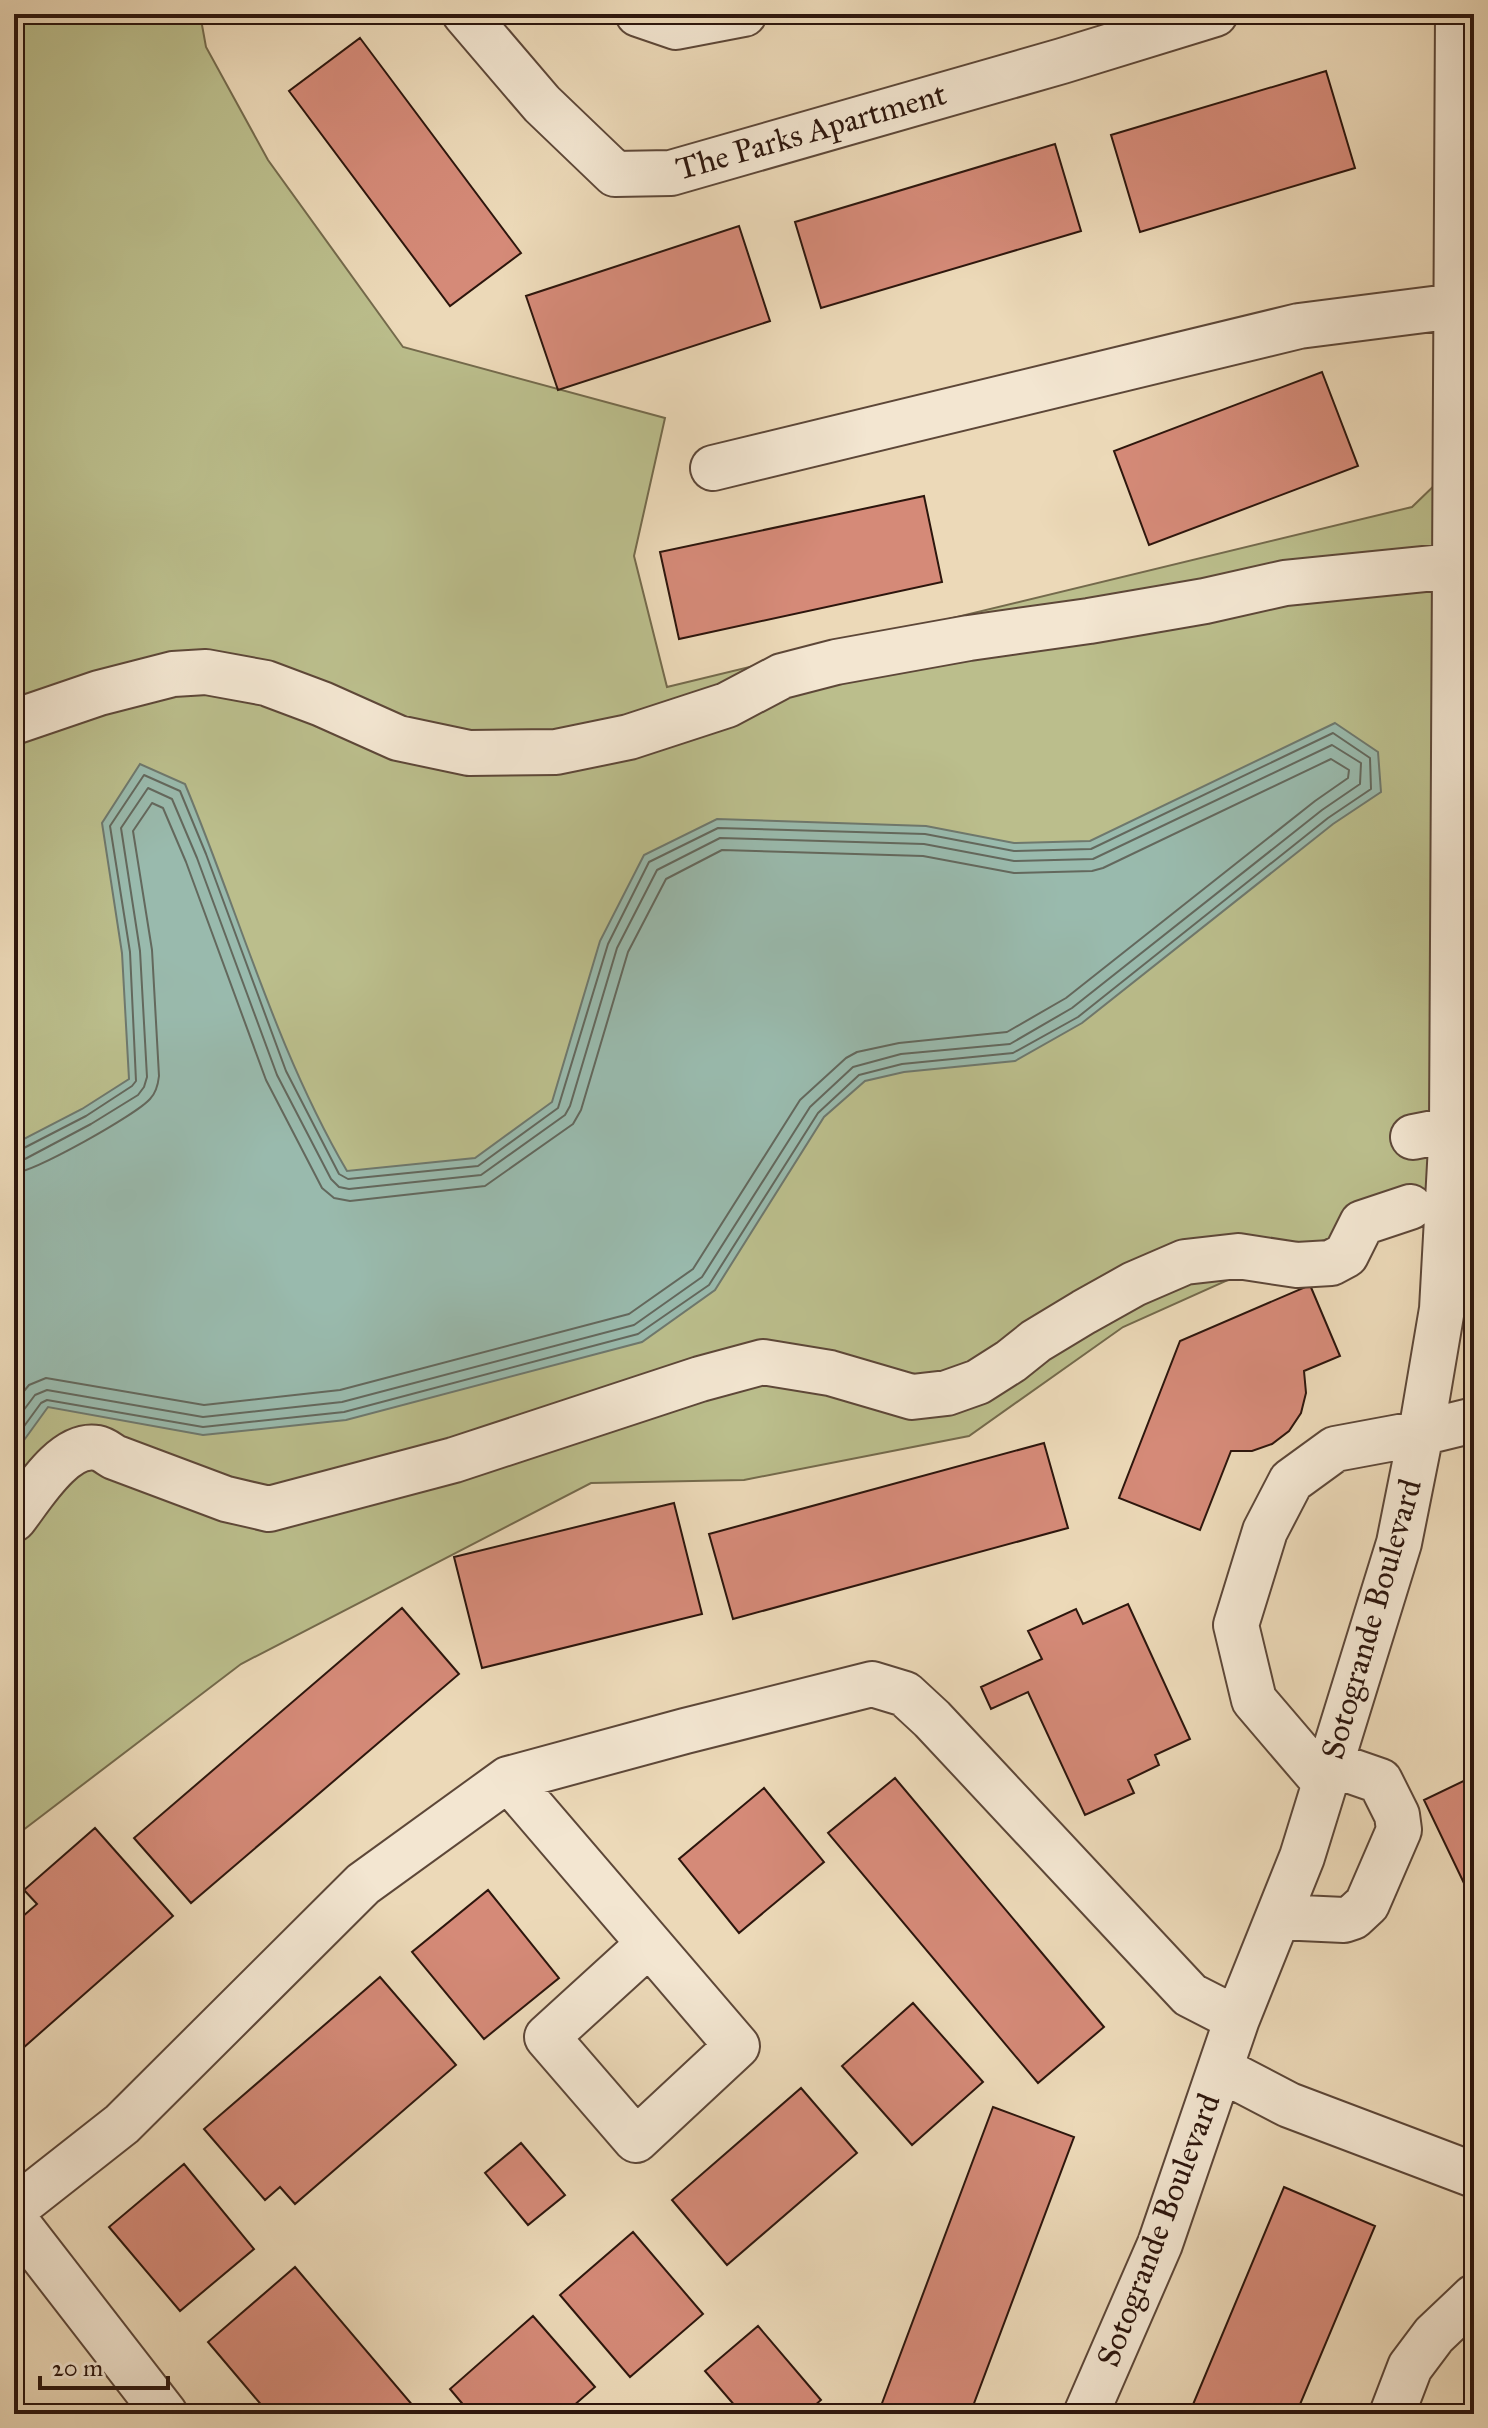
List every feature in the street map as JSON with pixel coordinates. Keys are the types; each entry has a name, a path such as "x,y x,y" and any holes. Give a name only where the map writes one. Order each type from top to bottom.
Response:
{"street":[{"name":"The Parks Apartment","path":"465,14 542,104 615,174 671,173 1215,14"},
{"path":"638,14 676,27 744,14"},
{"name":"Sotogrande Boulevard","path":"1086,2414 1160,2244 1237,2019 1305,1846 1399,1543 1442,1309 1454,897 1454,686 1464,563 1456,306 1465,100 1458,14"},
{"path":"713,468 1299,326 1456,306"},
{"path":"14,722 99,693 173,674 206,672 266,683 398,738 469,753 556,752 629,737 727,705 782,676 836,662 969,638 1089,621 1285,583 1464,563"},
{"path":"14,1519 60,1460 82,1449 98,1448 114,1457 226,1499 269,1509 454,1460 700,1379 763,1362 830,1373 912,1397 947,1393 978,1382 1036,1341 1134,1284 1185,1262 1238,1256 1297,1265 1331,1263 1346,1255 1362,1223 1410,1207"},
{"path":"1279,1917 1334,1920 1353,1917 1367,1904 1396,1838 1399,1823 1380,1781 1328,1774 1254,1700 1236,1625 1265,1531 1291,1481 1335,1449 1474,1420"},
{"path":"14,2209 122,2124 363,1884 508,1779 872,1684 905,1694 932,1719 1190,1995 1237,2019"},
{"path":"508,1779 649,1944"},
{"path":"1220,2069 1289,2105 1474,2175"},
{"path":"14,2219 165,2414"},
{"path":"1392,2414 1410,2367 1434,2335 1474,2297"}],"green space":[{"path":"15,14 200,14 206,47 268,160 403,347 665,418 634,556 667,687 1412,507 1474,447 1474,1191 1297,1249 1123,1327 969,1436 744,1480 591,1483 241,1664 14,1837"}],"water":[{"path":"1335,723 1378,752 1381,792 1333,824 1082,1023 1015,1061 904,1072 865,1081 824,1117 715,1290 642,1342 346,1420 203,1435 48,1407 14,1454 14,1144 82,1109 129,1079 122,953 102,823 140,764 185,784 299,1078 347,1171 475,1158 552,1102 600,941 644,855 717,819 926,826 1014,843 1090,841"}],"building":[{"path":"360,38 521,253 450,306 289,91"},
{"path":"1326,71 1355,168 1140,232 1111,135"},
{"path":"1055,144 1081,231 821,308 795,222"},
{"path":"739,226 770,321 558,390 526,296"},
{"path":"1322,372 1358,466 1149,545 1114,451"},
{"path":"924,496 942,582 679,639 660,552"},
{"path":"1310,1285 1340,1356 1304,1371 1306,1393 1301,1413 1289,1431 1272,1444 1252,1451 1231,1451 1200,1530 1119,1498 1180,1341"},
{"path":"1044,1443 1068,1528 733,1619 709,1534"},
{"path":"674,1503 702,1614 482,1668 454,1557"},
{"path":"1128,1604 1190,1739 1155,1755 1159,1765 1128,1780 1134,1793 1085,1815 1028,1692 991,1709 981,1687 1042,1659 1028,1631 1076,1609 1083,1624"},
{"path":"402,1608 459,1674 191,1903 134,1838"},
{"path":"1474,1776 1474,1904 1424,1800"},
{"path":"895,1778 1104,2027 1038,2083 828,1833"},
{"path":"764,1788 824,1862 739,1933 679,1859"},
{"path":"95,1828 173,1916 14,2056 14,1924 37,1904 24,1890"},
{"path":"488,1890 559,1978 484,2039 412,1952"},
{"path":"380,1977 456,2065 295,2204 280,2187 265,2200 204,2129"},
{"path":"913,2003 983,2082 912,2145 842,2066"},
{"path":"801,2088 857,2153 727,2265 672,2200"},
{"path":"993,2107 1074,2137 970,2414 878,2414"},
{"path":"521,2143 565,2195 528,2225 485,2173"},
{"path":"184,2164 254,2249 180,2311 109,2227"},
{"path":"1284,2187 1375,2226 1296,2414 1189,2414"},
{"path":"633,2232 703,2314 630,2377 560,2295"},
{"path":"295,2267 420,2414 269,2414 208,2342"},
{"path":"533,2316 595,2387 564,2414 471,2414 450,2389"},
{"path":"758,2326 821,2400 805,2414 742,2414 705,2371"}]}
